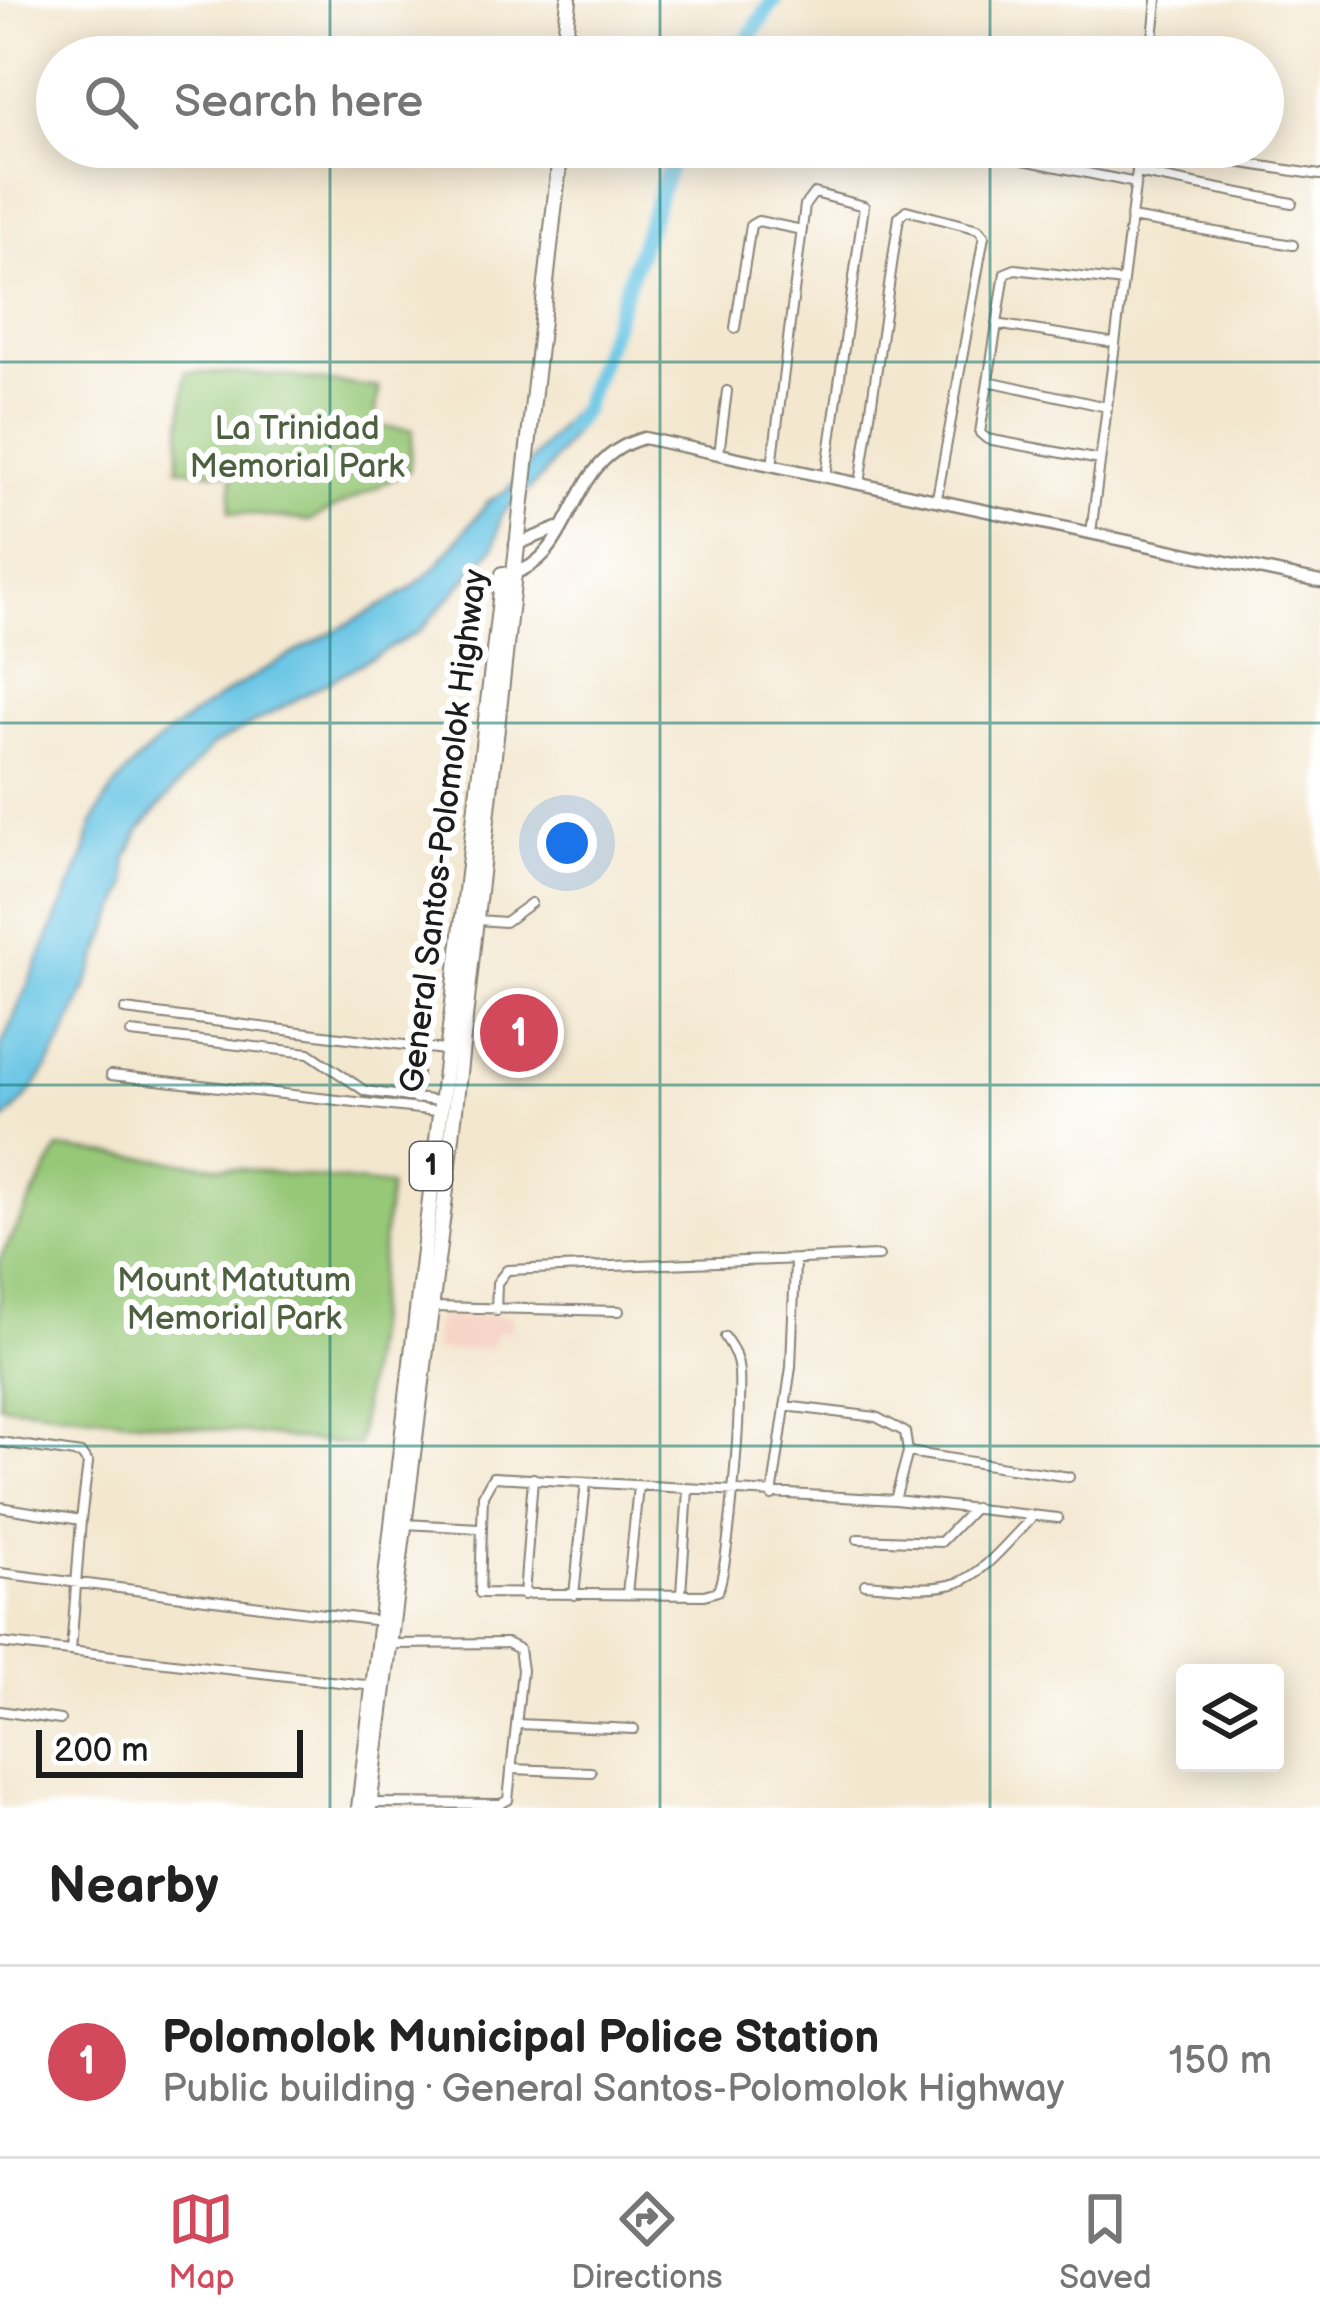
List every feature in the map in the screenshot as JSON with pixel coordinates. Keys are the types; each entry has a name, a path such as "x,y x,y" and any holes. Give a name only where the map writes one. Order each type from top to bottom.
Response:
{"highway":[{"path":"569,36 573,0"},
{"name":"1","path":"366,1806 476,920 514,520 555,168"},
{"name":"General Santos-Polomolok Highway","path":"366,1806 374,1686 444,1050 514,520"}],"street":[{"path":"1153,36 1157,0"},
{"path":"1079,168 1292,203"},
{"path":"1091,533 1137,168"},
{"path":"1275,168 1320,175"},
{"path":"772,466 805,205 814,193 864,204 826,476"},
{"path":"860,484 898,217 907,210 978,229 985,238 937,498"},
{"path":"1131,218 1293,245"},
{"path":"735,328 752,225 802,230"},
{"path":"1100,460 984,438 988,381 1004,275 1011,269 1123,282"},
{"path":"996,324 1115,343"},
{"path":"988,381 1107,407"},
{"path":"719,454 727,392"},
{"path":"512,574 541,558 588,474 622,444 653,439 1320,582"},
{"path":"515,545 561,527"},
{"path":"476,920 505,922 531,903"},
{"path":"125,1010 444,1050"},
{"path":"131,1033 309,1054 365,1091 438,1106"},
{"path":"415,1099 419,1047"},
{"path":"111,1076 438,1106"},
{"path":"496,1310 496,1283 507,1270 795,1263 880,1256"},
{"path":"772,1496 785,1406 795,1263"},
{"path":"431,1307 620,1311"},
{"path":"725,1337 739,1370 730,1494 720,1586 713,1595 479,1592 480,1528 488,1479 533,1478 730,1494 895,1500 1058,1518"},
{"path":"785,1406 888,1420 904,1432 908,1452 895,1500"},
{"path":"0,1442 81,1454 88,1463 70,1651"},
{"path":"908,1452 1069,1477"},
{"path":"524,1595 533,1478"},
{"path":"574,1594 586,1484"},
{"path":"626,1594 638,1487"},
{"path":"681,1594 688,1490"},
{"path":"0,1507 81,1520"},
{"path":"858,1539 940,1542 974,1508"},
{"path":"865,1584 956,1587 1033,1516"},
{"path":"403,1524 480,1528"},
{"path":"0,1573 382,1621"},
{"path":"0,1643 374,1686"},
{"path":"366,1806 508,1806 522,1670 517,1646 389,1644"},
{"path":"0,1711 60,1720"},
{"path":"517,1724 634,1729"},
{"path":"511,1769 591,1772"}],"shaded area":[{"path":"513,1315 512,1330 494,1333 491,1349 433,1351 437,1316"}],"green space":[{"name":"La Trinidad Memorial Park","path":"186,372 277,375 379,388 374,426 413,430 409,471 309,521 230,512 232,474 178,468"},
{"name":"Mount Matutum Memorial Park","path":"59,1148 390,1186 358,1446 0,1405 0,1258"}],"water":[{"path":"573,410 582,411 582,421 542,477 501,515 494,547 420,631 212,746 140,829 126,861 128,886 75,1014 43,1074 0,1124 0,1049 100,808 130,769 219,698 410,589 435,568 489,501 507,490"}],"waterway":[{"path":"750,36 774,0"},
{"path":"569,427 582,411 669,168"}],"place":[{"name":"Polomolok Municipal Police Station","path":"519,1033"}]}
